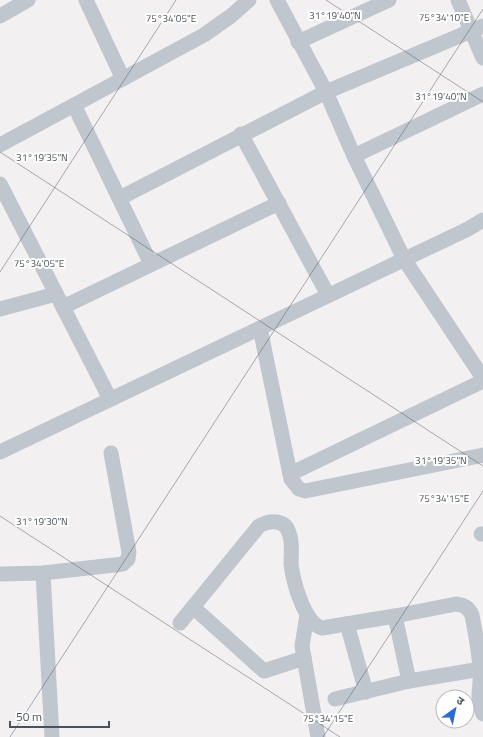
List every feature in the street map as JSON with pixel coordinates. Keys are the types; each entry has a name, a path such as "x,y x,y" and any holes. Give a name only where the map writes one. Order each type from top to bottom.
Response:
{"street":[{"path":"0,16 28,0"},
{"path":"86,0 122,79"},
{"path":"0,145 204,34 231,16 249,0"},
{"path":"277,0 298,42 326,92 354,156 404,259 483,379 290,474"},
{"path":"298,42 389,0"},
{"path":"458,0 477,28 483,58"},
{"path":"120,198 241,134 326,92 477,28"},
{"path":"354,156 483,94"},
{"path":"74,105 151,264"},
{"path":"241,134 280,203 328,295"},
{"path":"0,184 110,399"},
{"path":"0,309 60,301 151,264 280,203"},
{"path":"0,452 468,229 483,220"},
{"path":"260,328 290,474 298,489 305,491 483,455"},
{"path":"0,574 43,573 117,566 123,564 128,559 129,552 111,453"},
{"path":"180,623 259,526 266,522 275,521 286,527 290,534 293,576 307,615 317,626 322,628 456,604 464,605 469,609 472,615 481,669 478,690 479,704 483,714"},
{"path":"43,573 52,737"},
{"path":"193,607 264,671 304,658"},
{"path":"307,615 302,646 318,737"},
{"path":"395,616 409,681"},
{"path":"347,624 366,692"},
{"path":"335,699 409,681 481,669"}]}
